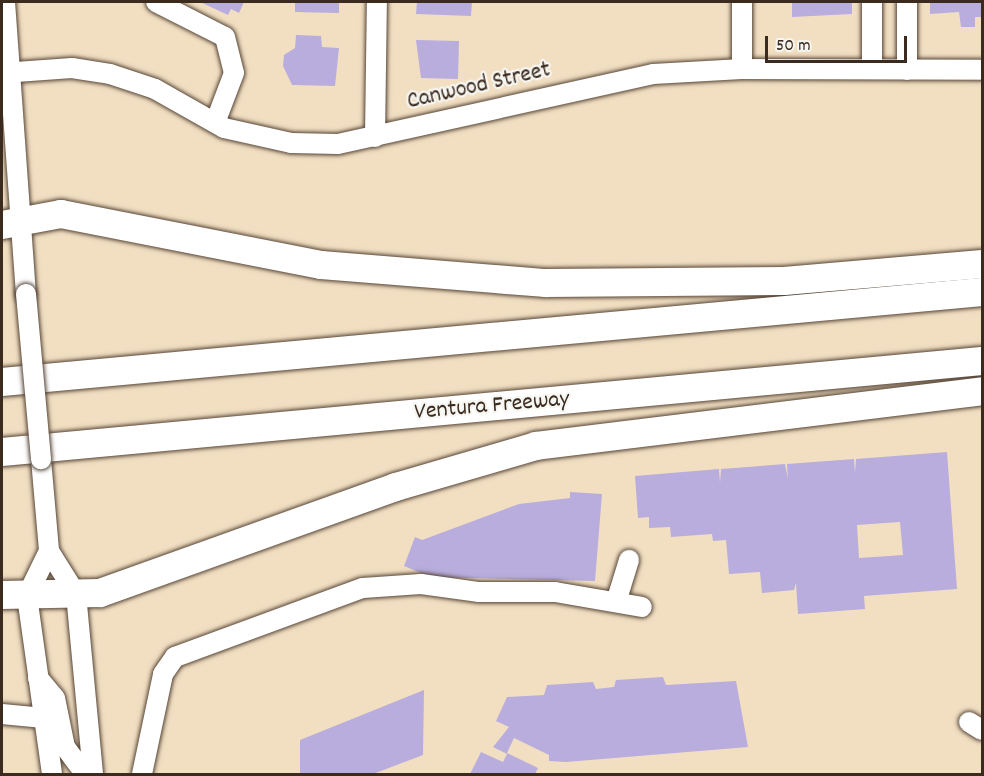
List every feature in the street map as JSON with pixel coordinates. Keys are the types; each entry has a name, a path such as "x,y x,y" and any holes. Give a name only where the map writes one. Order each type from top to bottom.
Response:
{"highway":[{"path":"11,222 61,214 321,265 546,283 784,281 982,264"},
{"path":"2,382 982,292"},
{"name":"Ventura Freeway","path":"2,452 982,361"},
{"path":"14,595 100,593 396,487 536,446 982,391"}],"street":[{"path":"5,2 5,73 11,222 26,294 49,544 76,594 93,774"},
{"path":"156,2 225,37 234,73 215,123"},
{"path":"375,137 378,2"},
{"path":"742,2 742,69"},
{"path":"872,2 872,69"},
{"path":"907,2 907,70"},
{"name":"Canwood Street","path":"5,73 72,68 110,74 155,89 215,123 291,143 375,137 616,80 742,69 982,70"},
{"path":"49,544 14,595 38,678 52,774"},
{"path":"617,599 629,560"},
{"path":"142,774 162,674 185,652 363,588 421,584 617,599 642,607"},
{"path":"38,678 55,698 65,747 85,774"},
{"path":"2,714 44,718"}],"building":[{"path":"200,2 244,2 239,13 231,9 228,15"},
{"path":"295,2 339,2 339,13 295,12"},
{"path":"417,2 472,2 471,16 416,14"},
{"path":"792,2 852,2 852,14 792,17"},
{"path":"930,2 982,2 982,17 975,17 975,27 961,27 959,12 930,14"},
{"path":"296,35 321,36 322,47 339,48 335,86 292,85 283,66 284,55 295,48"},
{"path":"416,40 459,41 458,79 421,78"},
{"path":"947,452 957,589 864,596 865,609 798,614 796,583 794,590 762,593 760,572 729,574 726,540 713,541 712,534 671,537 670,527 649,528 649,517 638,518 635,476 719,469 720,483 721,469 785,464 788,479 787,464 854,459 855,473 856,459","holes":["900,522 903,555 859,558 857,525"]},
{"path":"570,492 602,494 595,581 431,577 404,566 415,537 422,540 519,504 570,498"},
{"path":"663,677 666,685 736,681 748,747 566,762 549,761 549,755 514,738 507,753 538,768 535,774 470,774 481,752 503,762 507,754 493,747 509,727 496,721 507,697 544,695 547,685 593,682 596,689 614,687 616,680"},
{"path":"424,690 423,755 373,774 300,774 300,740"}]}
